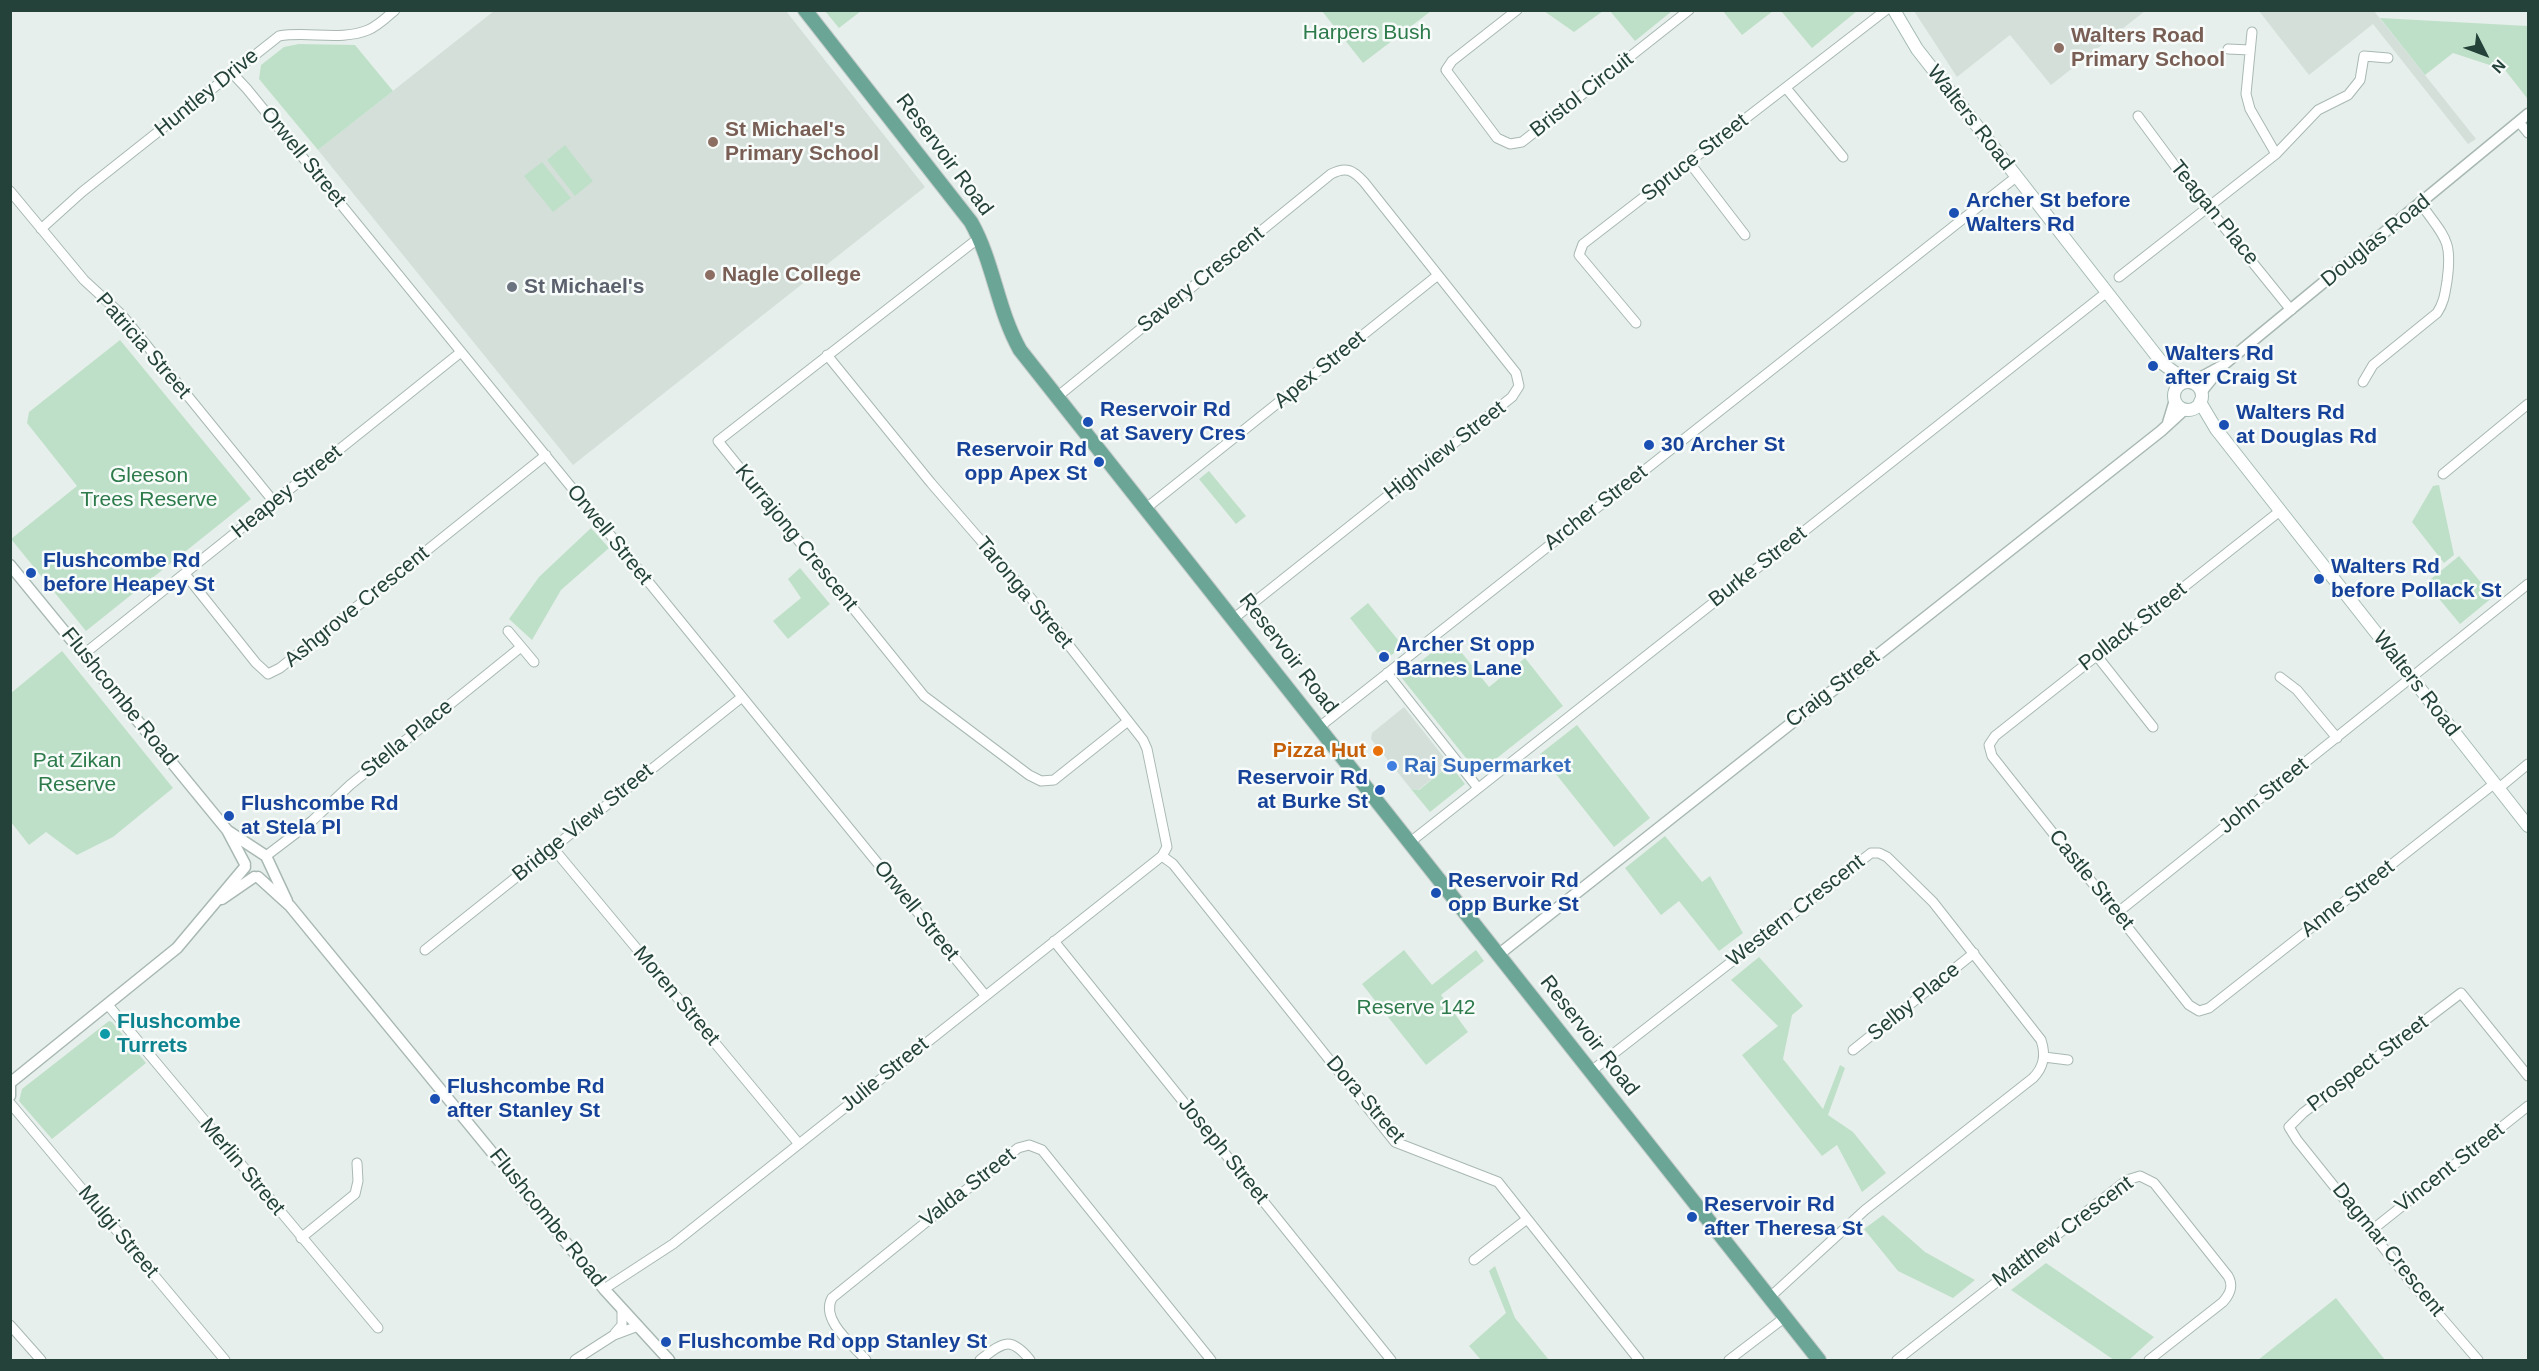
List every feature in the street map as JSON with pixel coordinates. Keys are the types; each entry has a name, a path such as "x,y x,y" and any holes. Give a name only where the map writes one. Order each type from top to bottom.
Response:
{"main road":[{"name":"Reservoir Road","path":"805,10 966,214 980,237 988,258 1013,338 1057,397 1819,1360"},
{"name":"Walters Road","path":"1894,10 1917,49 2163,364 2175,396"},
{"name":"Walters Road","path":"2163,364 2189,382 2194,403 2529,826"},
{"path":"2189,382 2180,385 2175,396 2178,406 2194,403"}],"street":[{"name":"Huntley Drive","path":"41,229 82,192 279,36 296,33 350,34 368,30 395,10"},
{"name":"Bristol Circuit","path":"1517,10 1452,61 1446,70 1497,138 1510,144 1522,142 1689,10"},
{"name":"Spruce Street","path":"1636,323 1580,255 1582,244 1886,10"},
{"path":"2252,32 2246,94 2250,109 2276,154"},
{"path":"2228,49 2250,50"},
{"path":"2119,277 2276,154 2318,110 2348,95 2360,80 2364,56 2388,58"},
{"name":"Orwell Street","path":"233,74 248,88 985,995"},
{"path":"1786,88 1843,157"},
{"name":"Douglas Road","path":"2189,382 2222,366 2529,114"},
{"name":"Teagan Place","path":"2138,116 2291,310"},
{"path":"2519,122 2529,133"},
{"path":"1689,162 1745,235"},
{"name":"Highview Street","path":"1233,619 1512,397 1519,386 1516,374 1438,275 1364,182 1347,169"},
{"name":"Savery Crescent","path":"1057,397 1331,174 1347,169"},
{"name":"Archer Street","path":"1318,728 2016,177"},
{"name":"Patricia Street","path":"10,191 84,280 122,315 274,502"},
{"path":"2363,382 2373,365 2437,313 2443,304 2451,256 2447,241 2421,204"},
{"name":"Kurrajong Crescent","path":"980,237 718,441 924,696 1029,775 1045,782 1054,780 1128,721"},
{"name":"Apex Street","path":"1145,509 1438,275"},
{"name":"Burke Street","path":"1409,843 2107,292"},
{"name":"Heapey Street","path":"84,654 461,352"},
{"name":"Taronga Street","path":"827,355 931,483 1042,611 1128,721 1147,749 1167,840 1167,848 1162,856"},
{"name":"Douglas Road","path":"2194,403 2222,366"},
{"path":"2168,423 2175,396"},
{"name":"Craig Street","path":"1498,955 2194,403"},
{"path":"2443,474 2529,404"},
{"name":"Ashgrove Crescent","path":"184,574 256,663 268,674 280,668 546,455"},
{"name":"Pollack Street","path":"1989,745 1995,736 2280,511"},
{"name":"Flushcombe Road","path":"10,565 227,830 245,865"},
{"name":"John Street","path":"2117,913 2529,584"},
{"path":"508,631 534,662"},
{"name":"Stella Place","path":"266,858 312,821 350,785 521,647"},
{"path":"2097,656 2153,727"},
{"path":"1387,673 1478,788"},
{"path":"2280,677 2297,690 2337,738"},
{"name":"Bridge View Street","path":"425,950 742,697"},
{"name":"Castle Street","path":"1989,745 1992,756 2189,1005 2199,1011"},
{"name":"Anne Street","path":"2199,1011 2209,1008 2497,786 2529,764"},
{"name":"Flushcombe Road","path":"227,830 266,858 290,906"},
{"name":"Moren Street","path":"553,848 799,1144"},
{"name":"Western Crescent","path":"1590,1072 1871,853 1879,853 1887,858 1933,902 2037,1034 2043,1047 2044,1057"},
{"path":"10,1096 10,1084 177,948 245,865 251,854 266,858 267,872 214,904"},
{"name":"Julie Street","path":"604,1289 673,1244 1162,856"},
{"name":"Dora Street","path":"1162,856 1174,866 1397,1144 1496,1180 1639,1360"},
{"path":"245,865 248,873 256,877"},
{"name":"Flushcombe Road","path":"256,877 290,906 604,1289 669,1360"},
{"name":"Joseph Street","path":"1054,941 1391,1360"},
{"name":"Selby Place","path":"1853,1050 1974,953"},
{"name":"Prospect Street","path":"2297,1140 2289,1127 2303,1113 2461,993 2529,1076"},
{"name":"Merlin Street","path":"108,1005 378,1328"},
{"path":"1769,1298 1865,1210 2033,1078 2040,1070 2044,1057 2068,1060"},
{"name":"Mulgi Street","path":"10,1103 225,1360"},
{"name":"Vincent Street","path":"2372,1230 2529,1106"},
{"name":"Dagmar Crescent","path":"2297,1140 2372,1230 2410,1281 2478,1360"},
{"name":"Valda Street","path":"866,1360 832,1321 828,1309 832,1298 1018,1148 1029,1145 1042,1150 1211,1360"},
{"path":"301,1238 355,1194 358,1181 357,1163"},
{"name":"Matthew Crescent","path":"1897,1360 2130,1178 2140,1176 2154,1183 2228,1276 2231,1284 2230,1293 2223,1302 2149,1360"},
{"path":"1474,1260 1527,1219"},
{"path":"614,1335 622,1325 622,1309"},
{"path":"1729,1360 1784,1318"},
{"path":"10,1325 40,1360"},
{"path":"575,1360 614,1335 638,1326"},
{"path":"980,1360 998,1346 1007,1343 1019,1347 1030,1360"}],"shaded area":[{"path":"494,11 786,11 925,187 573,465 318,150"},
{"name":"Walters Road Primary School","path":"1914,11 2145,11 2051,85 2010,35 1957,77"},
{"name":"Walters Road Primary School","path":"2259,11 2374,11 2476,139 2468,144 2373,24 2309,75"},
{"path":"1404,707 1450,765 1418,790 1411,789 1371,739 1372,733"}],"green space":[{"path":"825,11 861,11 839,28"},
{"name":"Harpers Bush","path":"1322,11 1431,11 1363,63"},
{"path":"1544,11 1603,11 1574,32"},
{"path":"1610,11 1672,11 1635,41"},
{"path":"1723,11 1773,11 1742,35"},
{"path":"1781,11 1857,11 1812,48"},
{"path":"2380,18 2528,26 2527,98 2505,70 2453,53 2425,75"},
{"path":"299,44 355,45 393,91 318,150 259,79 261,65 284,47"},
{"path":"565,145 593,181 575,196 547,160"},
{"path":"542,162 571,198 553,212 524,176"},
{"name":"Gleeson Trees Reserve","path":"120,340 251,499 86,631 11,539 77,486 27,423 29,412"},
{"path":"1209,471 1246,516 1236,524 1199,479"},
{"path":"2439,485 2454,555 2444,563 2412,522 2433,486"},
{"path":"591,528 609,548 561,590 532,640 509,619 539,577"},
{"path":"2459,556 2493,597 2460,624 2426,583"},
{"path":"800,568 830,604 788,639 773,621 801,598 788,579"},
{"path":"1368,603 1403,646 1384,661 1350,618"},
{"path":"1450,638 1489,687 1525,658 1563,706 1478,773 1401,677"},
{"name":"Pat Zikan Reserve","path":"62,651 173,788 113,837 77,855 46,832 29,845 11,822 11,693"},
{"path":"1577,725 1650,818 1614,847 1540,754"},
{"path":"1450,765 1465,784 1430,812 1411,789 1419,790"},
{"path":"1665,836 1702,882 1710,876 1743,933 1719,951 1679,901 1661,915 1625,868"},
{"name":"Reserve 142","path":"1404,950 1432,985 1476,950 1484,961 1441,995 1468,1032 1426,1065 1362,984"},
{"path":"1759,957 1803,1006 1792,1015 1783,1059 1823,1109 1840,1065 1845,1068 1828,1115 1853,1132 1886,1173 1862,1192 1837,1145 1822,1156 1742,1055 1778,1026 1731,980"},
{"path":"109,1021 146,1063 52,1139 19,1101 22,1089"},
{"path":"1883,1215 1925,1252 1975,1280 1953,1298 1898,1271 1864,1229"},
{"path":"2046,1263 2154,1337 2129,1360 2114,1360 2011,1290"},
{"path":"1495,1266 1515,1318 1549,1360 1481,1360 1469,1346 1506,1313 1489,1271"},
{"path":"2336,1298 2385,1360 2258,1360"}],"place":[{"name":"Walters Road Primary School","path":"2059,48"},
{"name":"St Michael's Primary School","path":"713,142"},
{"name":"Archer St before Walters Rd","path":"1954,213"},
{"name":"Nagle College","path":"710,275"},
{"name":"St Michael's","path":"512,287"},
{"name":"Walters Rd after Craig St","path":"2153,366"},
{"name":"Reservoir Rd at Savery Cres","path":"1088,422"},
{"name":"Walters Rd at Douglas Rd","path":"2224,425"},
{"name":"30 Archer St","path":"1649,445"},
{"name":"Reservoir Rd opp Apex St","path":"1099,462"},
{"name":"Flushcombe Rd before Heapey St","path":"31,573"},
{"name":"Walters Rd before Pollack St","path":"2319,579"},
{"name":"Archer St opp Barnes Lane","path":"1384,657"},
{"name":"Pizza Hut","path":"1378,751"},
{"name":"Raj Supermarket","path":"1392,766"},
{"name":"Reservoir Rd at Burke St","path":"1380,790"},
{"name":"Flushcombe Rd at Stela Pl","path":"229,816"},
{"name":"Reservoir Rd opp Burke St","path":"1436,893"},
{"name":"Flushcombe Turrets","path":"105,1034"},
{"name":"Flushcombe Rd after Stanley St","path":"435,1099"},
{"name":"Reservoir Rd after Theresa St","path":"1692,1217"},
{"name":"Flushcombe Rd opp Stanley St","path":"666,1342"}]}
